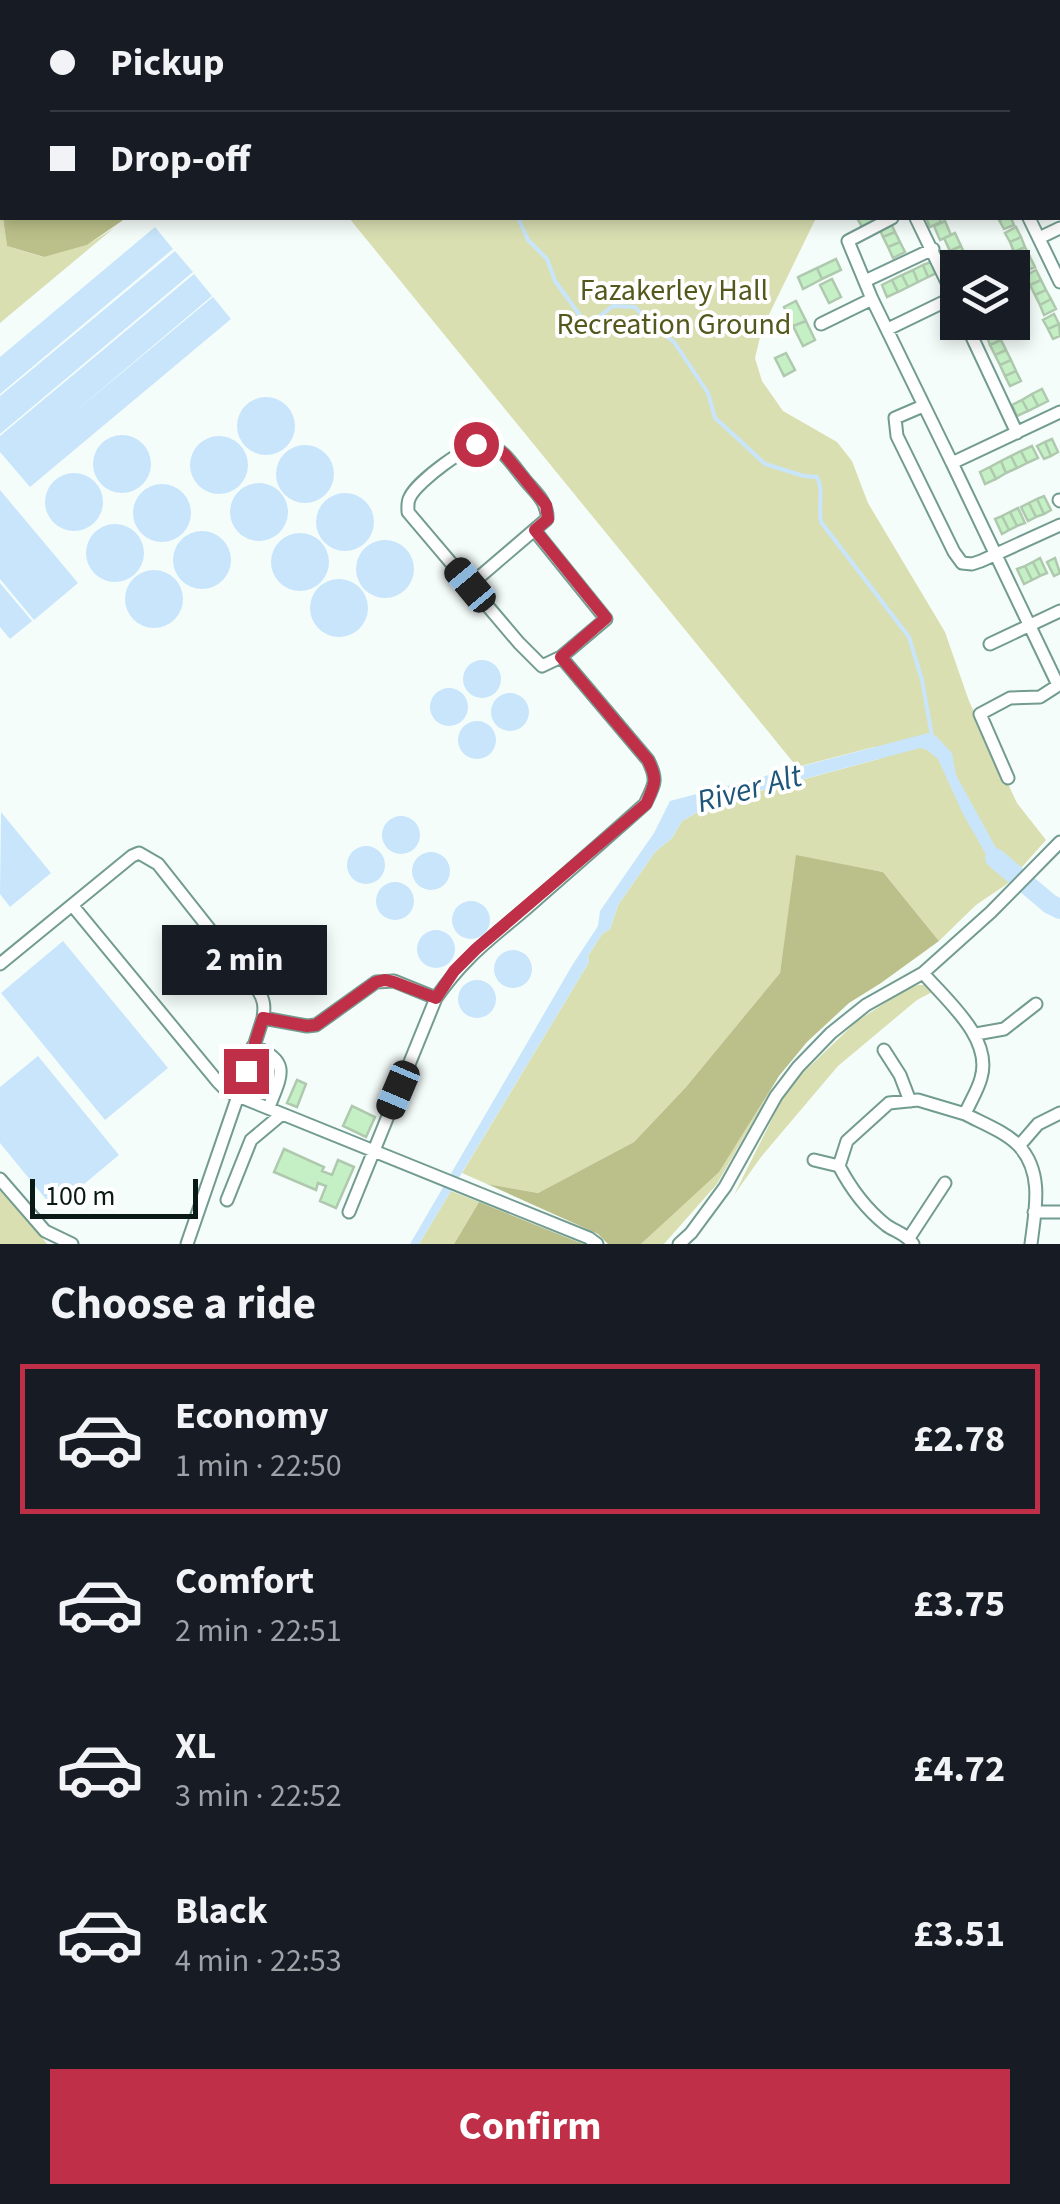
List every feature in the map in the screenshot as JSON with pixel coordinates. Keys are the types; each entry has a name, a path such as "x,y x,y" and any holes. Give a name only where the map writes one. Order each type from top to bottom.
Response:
{"street":[{"path":"885,220 848,241 872,299 1059,685 1040,697 1010,698 980,714 1008,778"},
{"path":"917,220 940,266"},
{"path":"1030,220 1060,282"},
{"path":"1039,238 1060,228"},
{"path":"865,281 932,249"},
{"path":"821,324 872,299"},
{"path":"888,329 940,308"},
{"path":"973,340 1017,434"},
{"path":"923,406 895,418 898,436 962,564 995,555 1060,524"},
{"path":"952,464 1060,412"},
{"path":"470,585 535,530 548,519 546,505 505,455 495,447 476,444 419,486 410,497 408,512 536,663 549,665 561,657 606,618 535,530"},
{"path":"990,644 1060,611"},
{"path":"349,1212 436,998 454,971 646,804 655,784 648,760 561,657"},
{"path":"679,1244 725,1187 776,1096 798,1067 866,1005 922,972 1058,848"},
{"path":"0,964 139,853 158,864 258,989 265,1008 263,1018 187,1244"},
{"path":"72,904 226,1090 597,1244"},
{"path":"922,972 976,1034 983,1055 982,1076 965,1114"},
{"path":"263,1018 316,1025 376,982 385,980 436,998"},
{"path":"976,1034 1004,1029 1036,1004"},
{"path":"253,1046 277,1059 281,1066 269,1108"},
{"path":"884,1050 910,1100"},
{"path":"945,1183 911,1241 887,1226 851,1190 840,1166 847,1141 889,1103 918,1100 965,1114 1019,1146 1034,1172 1031,1244"},
{"path":"1019,1146 1038,1124 1060,1113"},
{"path":"227,1200 251,1140 282,1114"},
{"path":"814,1160 840,1166"},
{"path":"0,1178 45,1232 72,1244"},
{"path":"1034,1212 1060,1212"}],"green space":[{"path":"0,220 3,220 7,246 43,257 87,245 114,228 0,323"},
{"path":"3,220 123,220 87,245 44,257 7,246"},
{"name":"Fazakerley Hall Recreation Ground","path":"351,220 815,220 762,329 755,358 762,381 783,411 837,442 852,461 868,503 945,632 969,701 1017,803 1046,840 1007,884 976,905 939,941 883,872 797,856 780,973 686,1087 634,1142 538,1193 487,1184 462,1173 589,962 588,956 602,934 610,929 618,905 682,821 698,812 708,812 719,802 879,759 874,747 797,767"},
{"path":"796,855 883,872 939,941 849,1003 807,1042 779,1076 719,1172 641,1244 608,1244 598,1234 487,1184 538,1193 634,1142 686,1087 780,973"},
{"path":"918,985 934,991 917,1000 838,1066 734,1195 788,1087 857,1021"},
{"path":"779,1076 717,1184 664,1244 641,1244 719,1171"},
{"path":"0,1182 47,1244 0,1244"},
{"path":"451,1191 479,1202 454,1244 419,1244"},
{"path":"479,1202 583,1244 454,1244"}],"water":[{"path":"155,227 173,249 0,394 0,357"},
{"path":"175,251 193,272 0,434 0,396"},
{"path":"194,274 212,296 65,420 213,297 231,319 30,487 0,452 0,436"},
{"path":"266,397 286,406 295,426 286,446 266,455 246,446 237,426 246,406"},
{"path":"122,435 142,444 151,464 142,484 122,493 102,484 93,464 102,444"},
{"path":"219,436 239,445 248,465 239,485 219,494 199,485 190,465 199,445"},
{"path":"305,445 325,454 334,474 325,494 305,503 285,494 276,474 285,454"},
{"path":"74,473 94,482 103,502 94,522 74,531 54,522 45,502 54,482"},
{"path":"259,483 279,492 288,512 279,532 259,541 239,532 230,512 239,492"},
{"path":"162,484 182,493 191,513 182,533 162,542 142,533 133,513 142,493"},
{"path":"0,490 78,583 34,620 0,579"},
{"path":"345,493 365,502 374,522 365,542 345,551 325,542 316,522 325,502"},
{"path":"115,524 135,533 144,553 135,573 115,582 95,573 86,553 95,533"},
{"path":"202,531 222,540 231,560 222,580 202,589 182,580 173,560 182,540"},
{"path":"300,533 320,542 329,562 320,582 300,591 280,582 271,562 280,542"},
{"path":"385,540 405,549 414,569 405,589 385,598 365,589 356,569 365,549"},
{"path":"154,570 174,579 183,599 174,619 154,628 134,619 125,599 134,579"},
{"path":"339,579 359,588 368,608 359,628 339,637 319,628 310,608 319,588"},
{"path":"0,583 32,621 10,639 0,627"},
{"path":"482,660 496,665 501,679 496,693 482,698 468,693 463,679 468,665"},
{"path":"449,688 463,693 468,707 463,721 449,726 435,721 430,707 435,693"},
{"path":"510,693 524,698 529,712 524,726 510,731 496,726 491,712 496,698"},
{"path":"477,721 491,726 496,740 491,754 477,759 463,754 458,740 463,726"},
{"path":"928,733 952,753 956,775 1001,857 1016,869 1009,877 992,865 938,759 920,748 719,802 708,812 698,812 682,821 618,905 610,929 602,934 588,956 589,962 419,1244 410,1244 598,926 600,911 654,833 670,801"},
{"path":"1,812 51,873 10,907 0,894"},
{"path":"401,816 415,821 420,835 415,849 401,854 387,849 382,835 387,821"},
{"path":"366,846 380,851 385,865 380,879 366,884 352,879 347,865 352,851"},
{"path":"431,852 445,857 450,871 445,885 431,890 417,885 412,871 417,857"},
{"path":"395,882 409,887 414,901 409,915 395,920 381,915 376,901 381,887"},
{"path":"471,901 485,906 490,920 485,934 471,939 457,934 452,920 457,906"},
{"path":"436,930 450,935 455,949 450,963 436,968 422,963 417,949 422,935"},
{"path":"63,941 168,1068 105,1120 1,993"},
{"path":"513,950 527,955 532,969 527,983 513,988 499,983 494,969 499,955"},
{"path":"477,980 491,985 496,999 491,1013 477,1018 463,1013 458,999 463,985"},
{"path":"38,1056 119,1155 54,1209 0,1143 0,1087"}],"building":[{"path":"858,220 873,220 875,224 864,230"},
{"path":"999,220 1012,220 1014,225 1004,229"},
{"path":"890,221 895,232 883,237 879,227"},
{"path":"945,221 951,235 940,240 934,226"},
{"path":"1016,227 1021,237 1010,242 1005,233"},
{"path":"895,232 900,242 888,247 883,237"},
{"path":"955,233 961,246 950,250 944,238"},
{"path":"1021,237 1025,247 1013,250 1010,242"},
{"path":"900,242 905,252 893,258 888,247"},
{"path":"836,259 841,270 822,279 817,268"},
{"path":"933,261 939,272 928,277 923,265"},
{"path":"923,265 928,277 918,282 913,270"},
{"path":"817,268 822,279 803,289 798,277"},
{"path":"913,270 918,282 908,287 902,275"},
{"path":"1036,270 1041,280 1030,285 1030,273"},
{"path":"902,275 908,287 898,292 892,280"},
{"path":"832,279 841,297 829,303 820,285"},
{"path":"892,280 898,292 887,297 882,285"},
{"path":"1041,280 1046,290 1035,295 1030,285"},
{"path":"1046,290 1051,299 1040,305 1035,295"},
{"path":"1051,299 1056,309 1044,315 1040,305"},
{"path":"796,301 806,321 793,326 784,307"},
{"path":"1054,314 1059,324 1048,329 1043,320"},
{"path":"806,321 815,340 803,346 793,326"},
{"path":"1059,324 1060,336 1053,339 1048,329"},
{"path":"1001,340 1006,350 995,355 990,345"},
{"path":"1006,350 1011,360 1000,365 995,355"},
{"path":"786,353 795,370 784,376 775,358"},
{"path":"1011,360 1016,371 1005,376 1000,365"},
{"path":"1016,371 1021,381 1010,386 1005,376"},
{"path":"1042,389 1048,401 1038,406 1032,394"},
{"path":"1032,394 1038,406 1028,411 1022,400"},
{"path":"1022,400 1028,411 1017,416 1012,405"},
{"path":"1052,439 1058,452 1051,456 1045,442"},
{"path":"1045,442 1051,456 1044,459 1037,446"},
{"path":"1032,446 1038,458 1027,463 1021,451"},
{"path":"1021,451 1027,463 1017,468 1011,456"},
{"path":"1011,456 1017,468 1006,473 1001,461"},
{"path":"1001,461 1006,473 996,479 990,467"},
{"path":"990,467 996,479 985,484 980,472"},
{"path":"1044,496 1051,510 1044,514 1037,499"},
{"path":"1037,499 1044,514 1036,517 1029,503"},
{"path":"1029,503 1036,517 1028,521 1021,507"},
{"path":"1018,508 1025,523 1017,526 1010,512"},
{"path":"1010,512 1017,526 1009,530 1002,516"},
{"path":"1002,516 1009,530 1002,534 995,519"},
{"path":"1040,558 1047,573 1040,576 1033,562"},
{"path":"1055,558 1060,573 1054,576 1047,562"},
{"path":"1033,562 1040,576 1032,580 1025,566"},
{"path":"1025,566 1032,580 1024,584 1017,569"},
{"path":"297,1080 306,1084 297,1107 287,1103"},
{"path":"352,1106 375,1117 366,1137 343,1126"},
{"path":"284,1149 324,1167 322,1171 332,1175 338,1160 354,1167 336,1208 320,1201 326,1186 318,1183 316,1190 274,1172"}],"waterway":[{"path":"519,220 528,240 547,259 555,281 582,318 592,322 613,306 635,307 674,342 708,393 715,418 765,464 817,477 821,522 909,637 932,736"},
{"name":"River Alt","path":"995,858 1060,909"}],"route":[{"path":"246,1071 263,1018 316,1025 376,982 385,980 436,998 454,971 476,949 646,804 655,784 648,760 561,657 606,618 535,530 548,519 546,505 505,455 495,447 476,444"}]}
